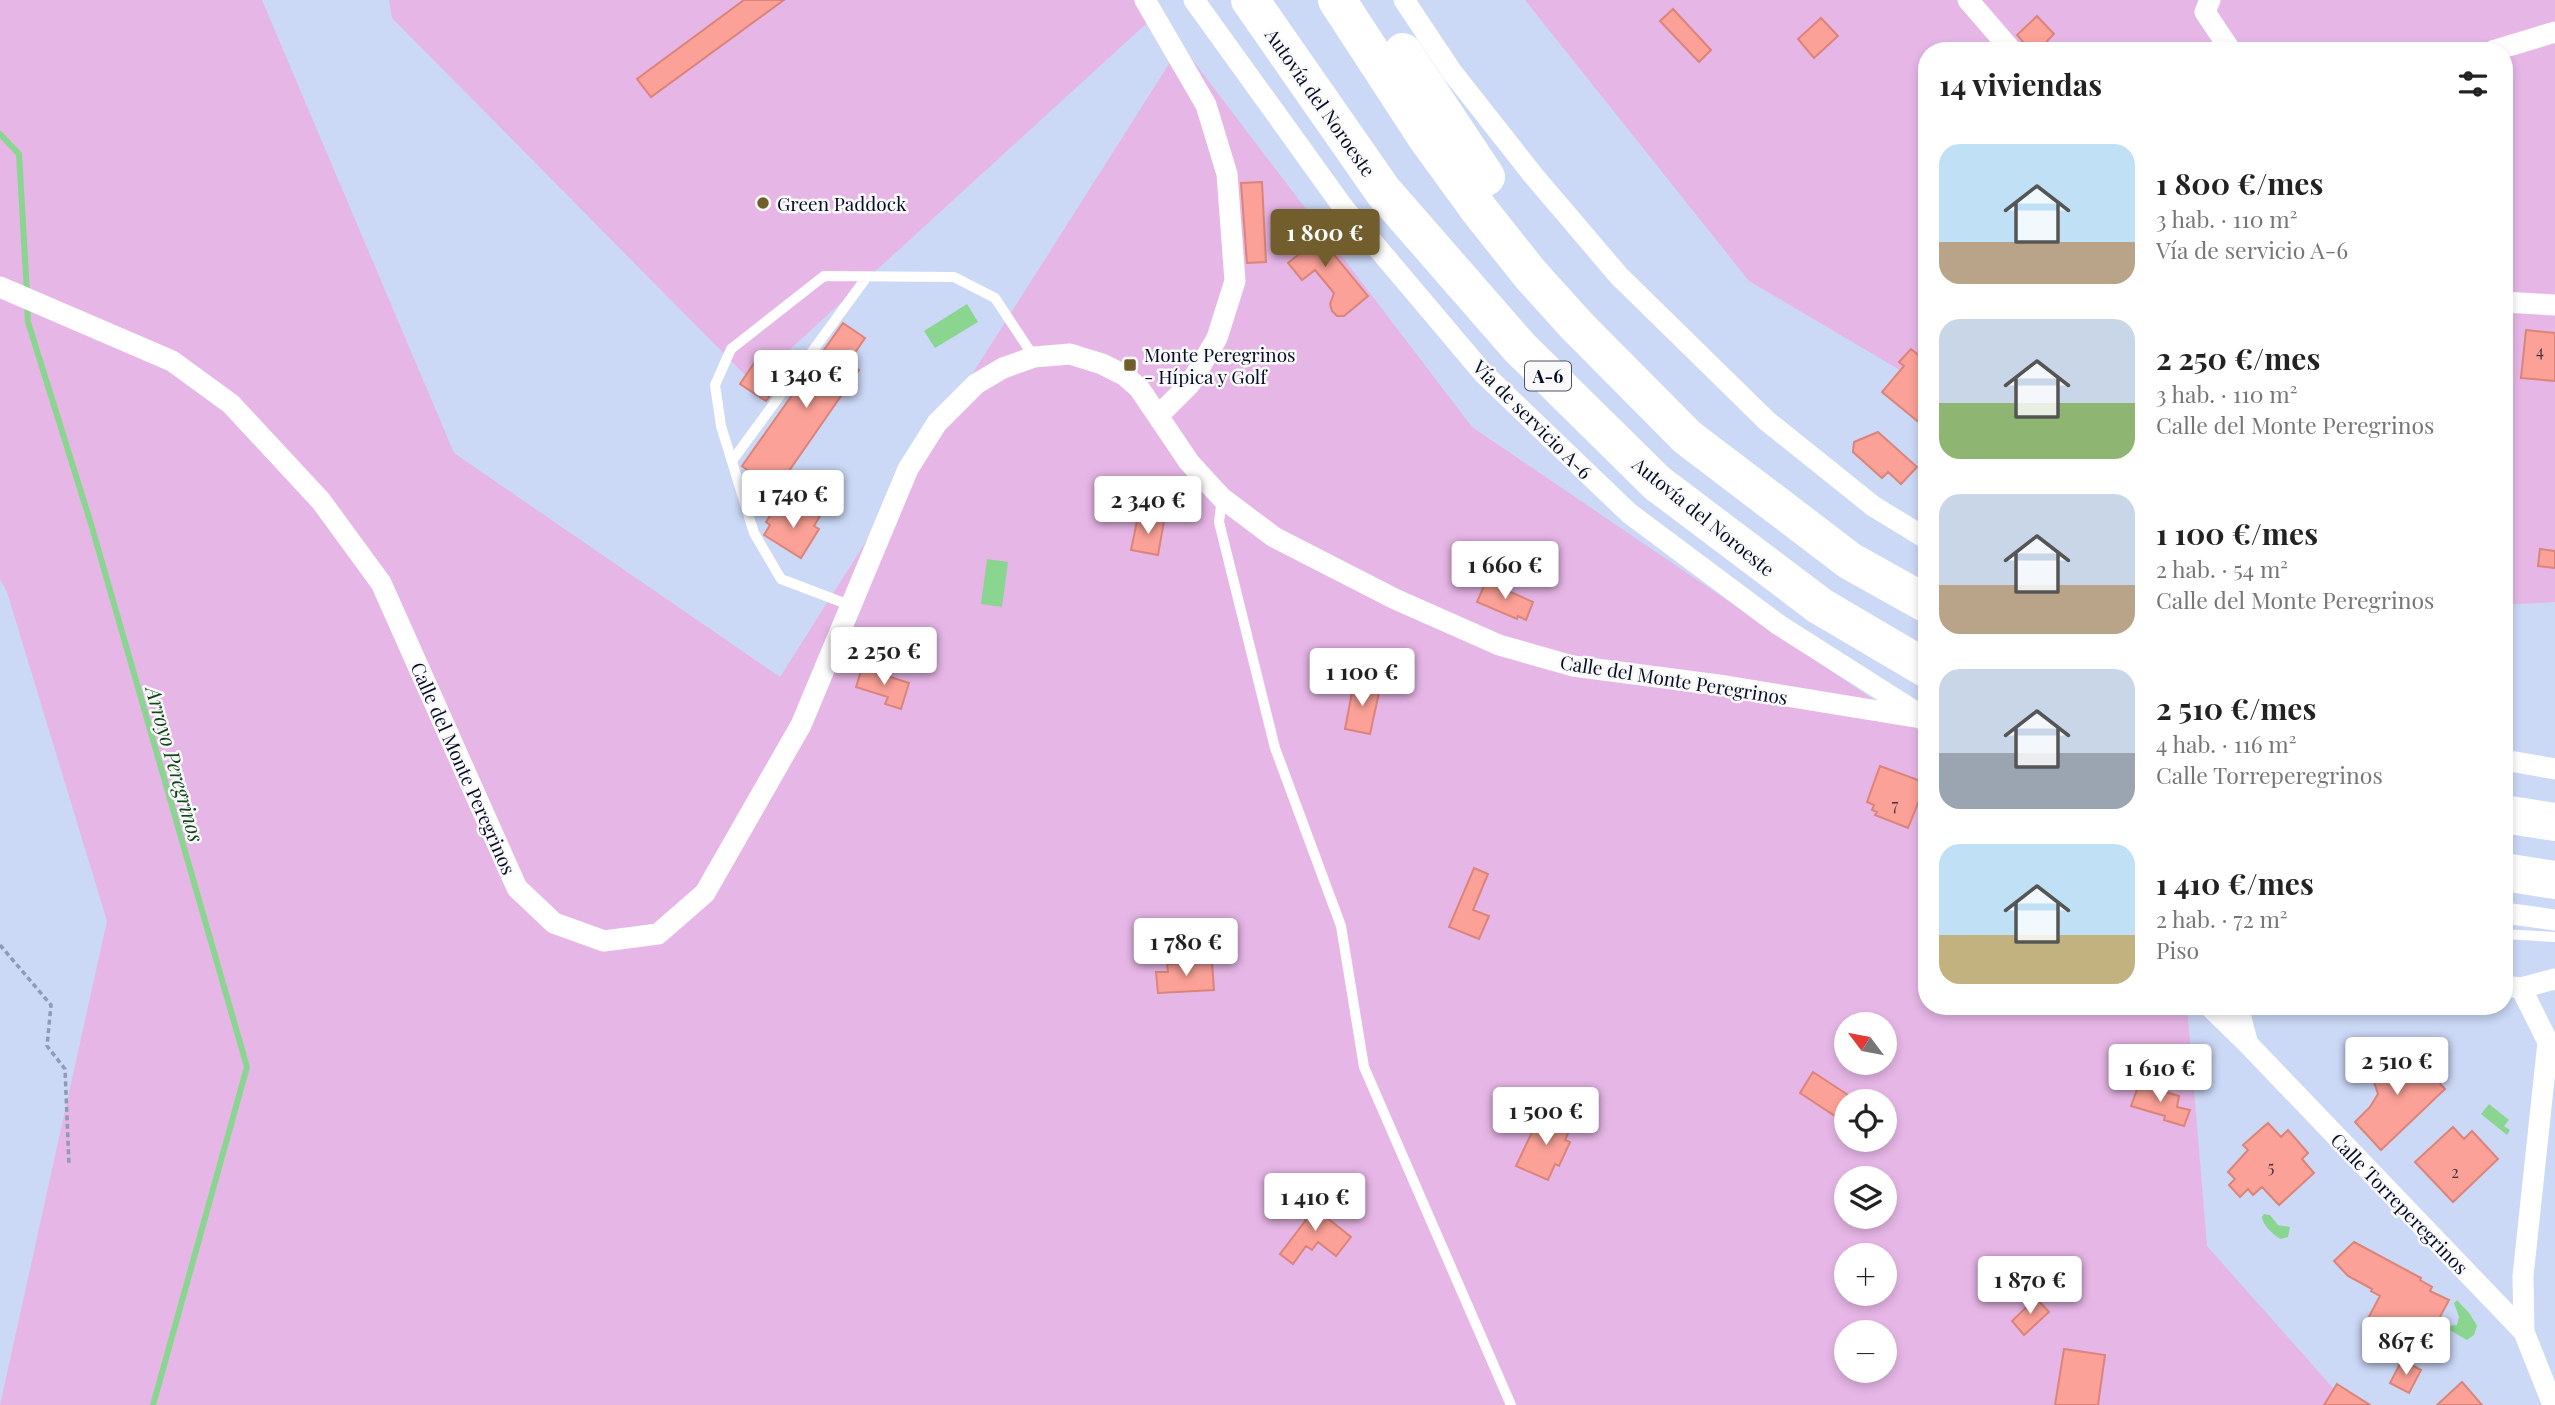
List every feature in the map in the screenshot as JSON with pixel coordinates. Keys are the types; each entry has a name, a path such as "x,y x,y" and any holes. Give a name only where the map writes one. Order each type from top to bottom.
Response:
{"highway":[{"name":"Autovía del Noroeste","path":"1250,0 1383,191 1530,358 1657,483 1820,606 1918,664"},
{"path":"1337,0 1427,138 1480,211 1530,274 1577,326 1687,437 1850,561 1918,599"},
{"path":"1368,0 1500,198 1530,274"},
{"path":"2513,815 2555,822"},
{"path":"2513,873 2555,880"}],"street":[{"path":"1144,0 1206,104 1227,174 1235,281 1217,338 1190,384 1158,416"},
{"name":"Vía de servicio A-6","path":"1194,0 1343,207 1484,374 1629,513 1779,625 1918,713"},
{"path":"1404,0 1452,72 1533,175 1619,276 1767,421 1873,506 1918,534"},
{"path":"1968,0 2004,42"},
{"path":"2210,0 2204,12 2225,42"},
{"path":"2513,45 2555,32"},
{"name":"Calle del Monte Peregrinos","path":"0,288 172,360 231,404 321,500 381,583 517,888 554,923 604,941 659,934 705,892 801,725 908,469 937,423 976,384 1003,368 1034,356 1070,354 1102,364 1124,375 1139,388 1189,462 1222,498 1275,537 1395,599 1499,645 1573,666 1726,686 1918,718"},
{"path":"2513,303 2555,305"},
{"path":"2513,762 2555,769"},
{"path":"2513,914 2555,920"},
{"path":"2513,987 2555,979"},
{"path":"2513,988 2549,1042 2523,1276 2524,1332 2553,1405"},
{"name":"Calle Torreperegrinos","path":"2218,1015 2524,1332"},
{"path":"2240,1015 2247,1043"}],"lane":[{"path":"852,606 781,579 754,533 721,426 715,385 731,349 824,275 866,278 954,277 995,298 1034,356"},
{"path":"732,461 866,278"},
{"path":"1222,498 1219,522 1275,748 1341,926 1364,1067 1511,1405"},
{"path":"2513,935 2555,937"}],"path":[{"path":"0,946 51,1005 47,1046 65,1069 69,1165"}],"shaded area":[{"path":"0,0 262,0 454,453 780,677 1181,45 1472,427 1918,730 1918,1015 2188,1015 2207,1246 2348,1405 0,1405 107,921 7,592 0,579"},
{"name":"Green Paddock","path":"389,0 1136,0 1147,23 753,383 392,18"},
{"path":"1525,0 2555,0 2555,602 2513,604 2513,42 1918,42 1918,381 1749,281"},
{"path":"967,304 978,322 935,348 924,331"},
{"path":"987,559 1008,562 1002,607 981,604"},
{"path":"2489,1104 2509,1120 2504,1126 2510,1130 2507,1135 2481,1114"},
{"path":"2264,1214 2270,1215 2278,1225 2290,1227 2288,1237 2281,1239 2272,1233 2263,1220"},
{"path":"2457,1300 2477,1326 2474,1335 2467,1340 2446,1328 2457,1325 2459,1317 2454,1303"}],"building":[{"path":"744,0 784,0 651,97 637,79"},
{"path":"1673,9 1711,50 1699,62 1660,21"},
{"path":"2037,16 2054,34 2048,42 2023,42 2017,35"},
{"path":"1821,18 1838,36 1814,58 1798,39"},
{"path":"1262,182 1266,262 1247,263 1241,183"},
{"path":"1303,217 1368,296 1344,316 1337,316 1332,311 1330,304 1334,293 1315,270 1302,280 1288,263 1303,251 1287,230"},
{"path":"843,323 865,338 848,363 859,370 775,491 742,466"},
{"path":"2526,330 2555,333 2555,381 2521,378"},
{"path":"1911,349 1918,355 1918,422 1882,392 1904,366 1899,362"},
{"path":"761,353 788,371 766,401 740,384"},
{"path":"1878,432 1917,467 1901,484 1888,472 1882,478 1853,452 1854,442"},
{"path":"777,505 799,518 805,507 820,516 814,526 819,529 801,558 764,535 770,525 766,522"},
{"path":"1138,516 1164,521 1158,555 1131,550"},
{"path":"2540,549 2555,551 2555,568 2538,566"},
{"path":"1486,581 1533,602 1526,620 1518,616 1517,619 1477,602"},
{"path":"862,668 909,683 901,709 885,704 888,697 856,687"},
{"path":"1354,682 1380,688 1370,734 1345,729"},
{"path":"1880,766 1918,780 1918,803 1908,828 1875,815 1877,812 1872,810 1874,805 1867,802"},
{"path":"1474,868 1488,874 1473,910 1489,916 1479,939 1449,927"},
{"path":"1212,962 1214,990 1158,993 1156,972 1168,972 1167,964"},
{"path":"2386,1051 2409,1072 2424,1057 2436,1069 2431,1074 2445,1089 2381,1150 2355,1122 2378,1094 2366,1058"},
{"path":"1813,1072 1839,1089 1834,1089 1834,1115 1800,1093"},
{"path":"2139,1084 2179,1096 2177,1107 2190,1110 2184,1126 2164,1120 2165,1116 2131,1106"},
{"path":"1553,1111 1574,1121 1565,1140 1570,1142 1559,1166 1555,1164 1548,1180 1516,1166 1535,1126 1544,1130"},
{"path":"2268,1123 2281,1137 2288,1130 2308,1153 2302,1159 2314,1173 2279,1205 2262,1187 2253,1195 2248,1189 2240,1197 2229,1185 2235,1179 2228,1172 2248,1150 2243,1145"},
{"path":"2453,1127 2464,1139 2472,1131 2498,1159 2453,1202 2415,1162"},
{"path":"1311,1197 1330,1211 1326,1217 1351,1237 1336,1256 1318,1242 1312,1250 1306,1246 1293,1264 1280,1254 1306,1220 1298,1214"},
{"path":"2354,1242 2421,1278 2420,1280 2432,1287 2430,1291 2449,1300 2422,1351 2366,1322 2380,1296 2348,1276 2334,1261"},
{"path":"2036,1298 2049,1312 2024,1335 2012,1321"},
{"path":"2064,1349 2105,1355 2098,1405 2055,1405"},
{"path":"2402,1360 2421,1370 2409,1393 2390,1383"},
{"path":"2462,1382 2482,1405 2437,1405"},
{"path":"2337,1384 2370,1405 2324,1405"}],"waterway":[{"name":"Arroyo Peregrinos","path":"0,134 19,154 27,293"},
{"name":"Arroyo Peregrinos","path":"27,303 28,322 91,524 247,1067 153,1405"}],"place":[{"name":"Green Paddock","path":"763,203"},
{"name":"Monte Peregrinos - Hípica y Golf","path":"1130,365"}]}
